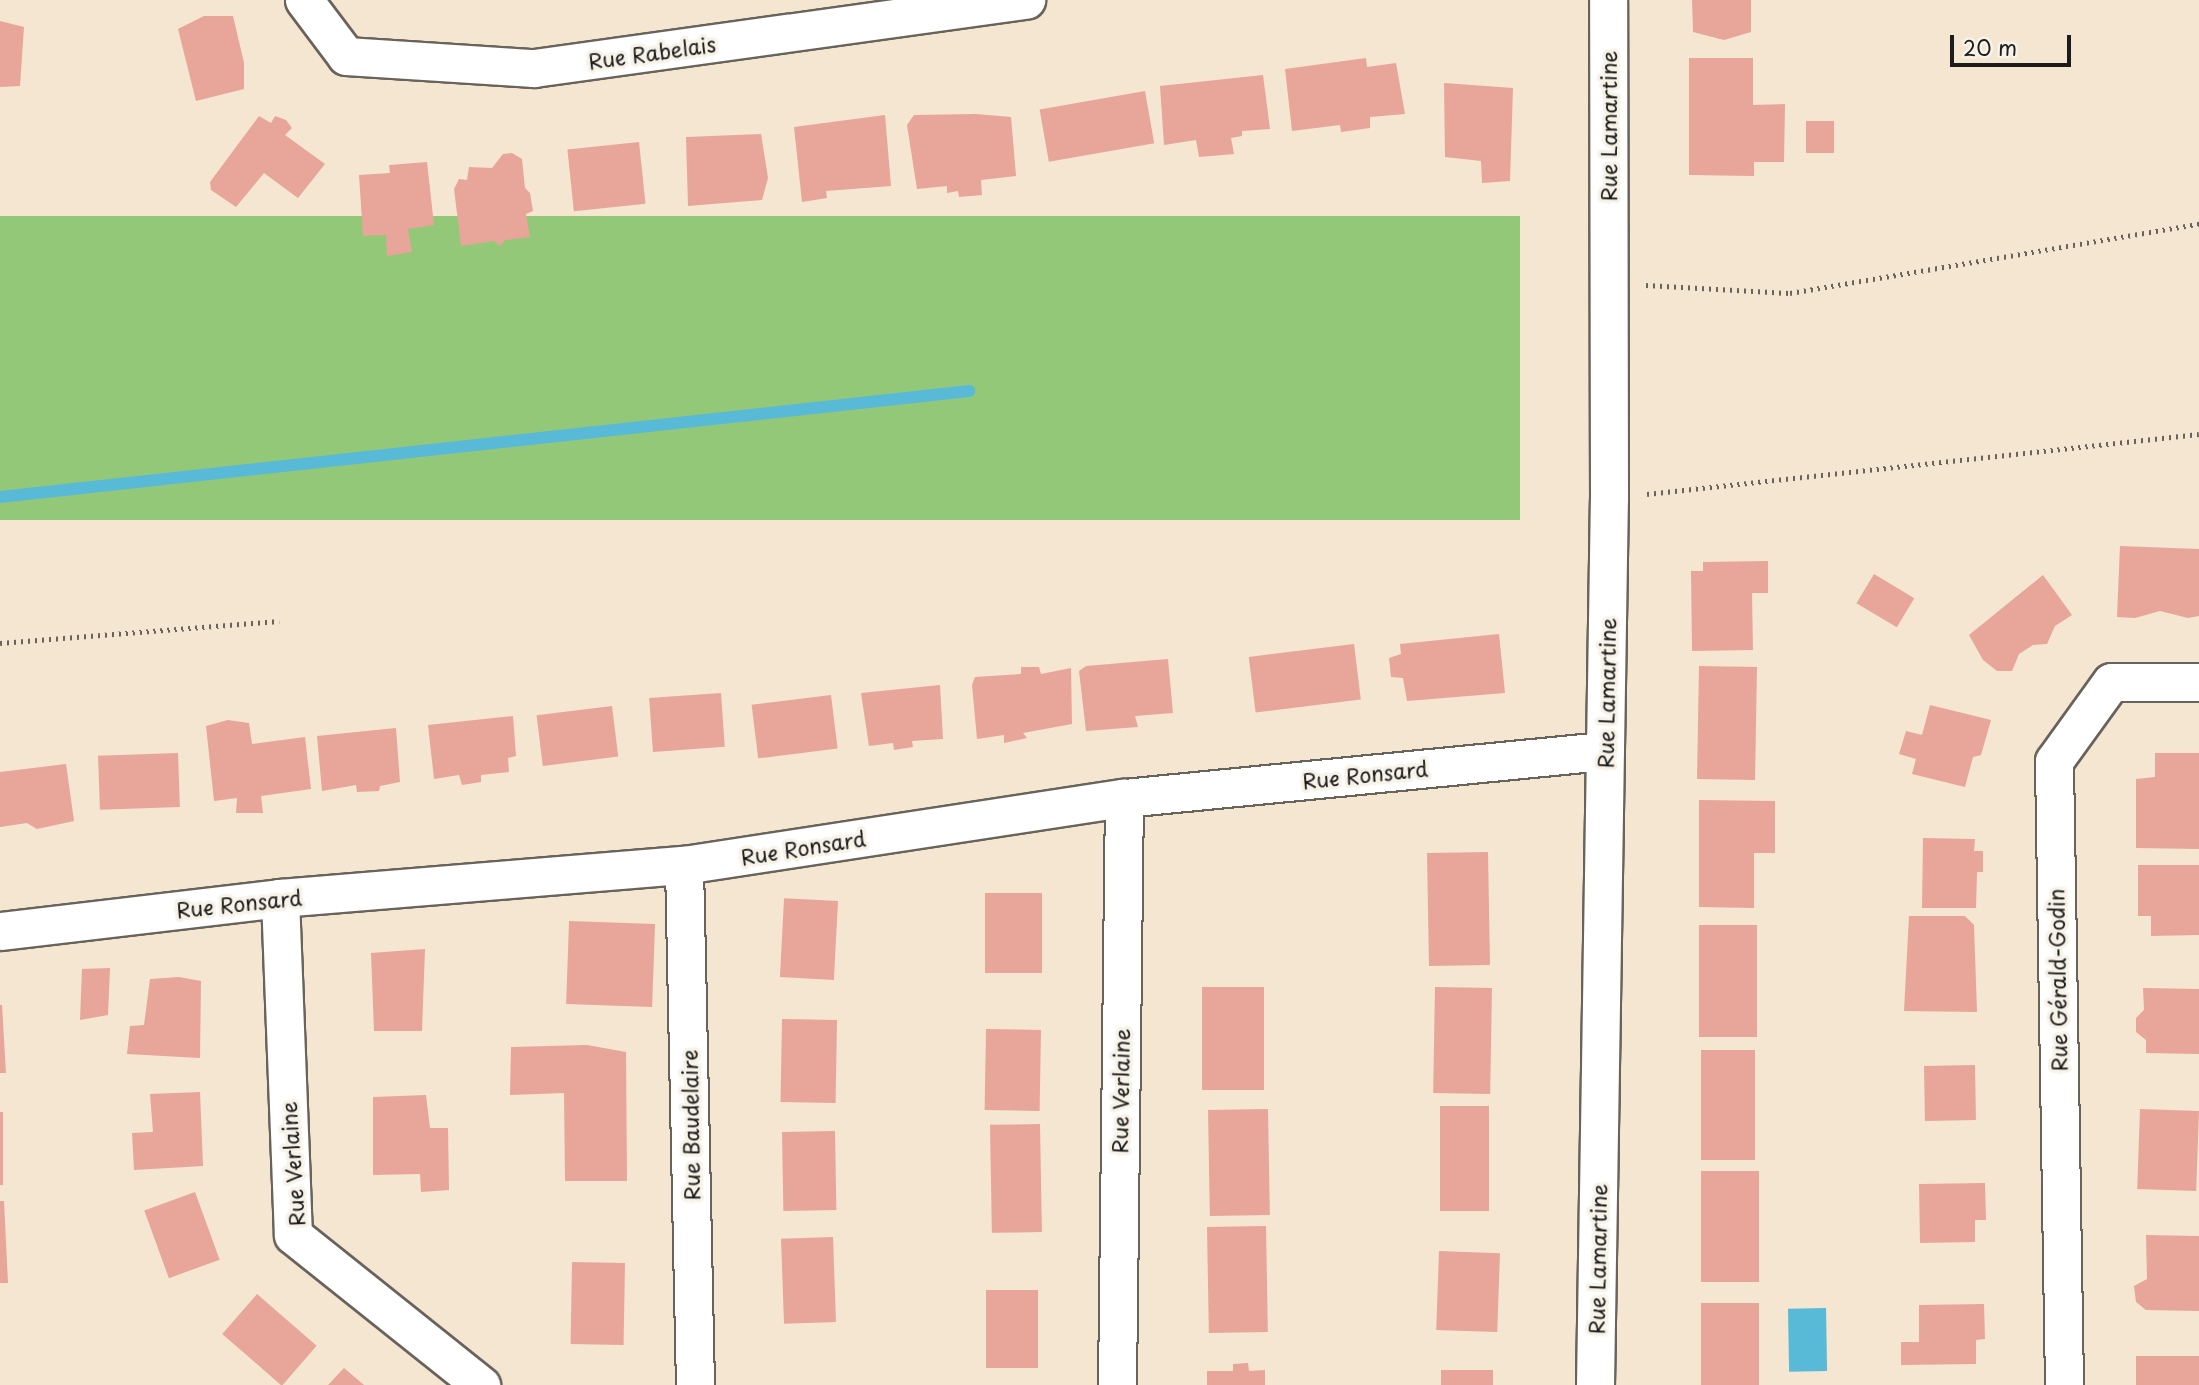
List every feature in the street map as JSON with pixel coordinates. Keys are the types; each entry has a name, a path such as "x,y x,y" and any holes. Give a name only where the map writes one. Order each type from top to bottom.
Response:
{"street":[{"name":"Rue Rabelais","path":"304,0 346,56 534,68 1026,0"},
{"name":"Rue Lamartine","path":"1595,1385 1609,498 1608,0"},
{"name":"Rue Gérald-Godin","path":"2064,1385 2054,761 2111,682 2199,682"},
{"name":"Rue Ronsard","path":"0,931 280,898 684,865 1124,798 1605,751"},
{"name":"Rue Verlaine","path":"1117,1385 1124,798"},
{"name":"Rue Baudelaire","path":"684,865 695,1385"},
{"name":"Rue Verlaine","path":"280,898 293,1235 481,1385"}],"path":[{"path":"1607,283 1790,293 2199,224"},
{"path":"1609,498 2199,434"},
{"path":"0,643 279,621"}],"green space":[{"path":"0,216 1520,216 1520,520 0,520"}],"water":[{"path":"1826,1308 1827,1371 1789,1372 1788,1309"}],"building":[{"path":"1692,0 1751,0 1751,32 1724,40 1693,32"},
{"path":"204,16 233,16 244,63 244,89 196,101 178,29"},
{"path":"0,21 24,27 20,86 0,87"},
{"path":"1366,58 1367,67 1396,63 1405,114 1370,117 1370,128 1341,132 1340,125 1292,131 1285,69"},
{"path":"1689,58 1753,58 1753,105 1785,104 1784,162 1754,162 1754,176 1689,175"},
{"path":"1263,75 1270,129 1242,131 1242,136 1231,138 1234,154 1199,157 1196,140 1164,145 1160,86"},
{"path":"1444,83 1513,88 1510,181 1482,183 1481,161 1445,157"},
{"path":"1145,91 1154,143 1049,162 1040,110"},
{"path":"976,114 1011,117 1016,176 981,180 982,195 959,197 958,191 947,193 947,186 917,189 907,125 914,115"},
{"path":"885,115 891,186 826,191 827,198 802,202 794,127"},
{"path":"259,116 271,123 275,116 286,120 292,128 285,135 325,164 298,198 264,173 236,207 211,190 210,182"},
{"path":"1806,121 1834,121 1834,153 1806,153"},
{"path":"761,134 768,178 762,200 688,206 686,137"},
{"path":"639,142 645,204 574,211 567,150"},
{"path":"512,153 522,159 525,188 530,193 533,211 526,214 530,237 505,240 500,246 494,241 461,246 454,189 459,179 467,180 469,167 492,168 503,154"},
{"path":"427,162 434,225 408,229 412,252 387,256 386,235 363,236 359,175 390,173 389,165"},
{"path":"2120,546 2199,549 2199,616 2188,618 2160,611 2135,618 2117,617"},
{"path":"1768,561 1768,593 1752,593 1753,650 1692,651 1691,571 1703,571 1703,562"},
{"path":"1874,574 1914,598 1897,627 1856,603"},
{"path":"2043,575 2072,615 2055,626 2047,644 2033,645 2019,654 2012,671 1997,671 1983,660 1969,635"},
{"path":"1499,634 1505,693 1407,701 1403,678 1391,677 1389,658 1401,654 1400,644"},
{"path":"1354,644 1361,700 1256,713 1249,657"},
{"path":"1168,659 1173,713 1135,716 1138,727 1086,731 1079,671 1086,666"},
{"path":"1699,666 1757,667 1755,780 1697,779"},
{"path":"1021,667 1039,667 1041,674 1071,668 1072,724 1023,733 1027,738 1004,743 1004,735 977,739 972,685 975,677 1021,674"},
{"path":"940,685 943,739 912,741 913,747 894,750 893,743 869,746 861,693"},
{"path":"721,693 725,747 653,752 649,698"},
{"path":"831,695 838,749 758,758 752,705"},
{"path":"1930,705 1991,720 1981,755 1973,757 1965,787 1912,774 1916,759 1899,754 1906,731 1922,735"},
{"path":"612,706 618,757 543,766 537,715"},
{"path":"513,716 516,756 508,758 509,772 481,775 481,782 462,785 459,775 434,779 428,725"},
{"path":"228,720 249,723 252,744 305,737 311,789 261,796 263,813 236,813 237,798 214,801 206,726"},
{"path":"396,728 400,782 380,786 379,791 357,792 356,785 322,791 317,736"},
{"path":"178,753 180,807 100,810 98,756"},
{"path":"2155,753 2199,753 2199,849 2136,848 2136,779 2155,777"},
{"path":"66,764 74,821 37,829 27,823 0,827 0,772"},
{"path":"1699,800 1775,801 1775,853 1754,853 1754,908 1699,907"},
{"path":"1923,838 1975,839 1974,851 1983,851 1983,872 1977,872 1976,908 1922,908"},
{"path":"1488,852 1490,965 1429,966 1427,853"},
{"path":"2138,865 2199,865 2199,935 2151,936 2151,916 2138,916"},
{"path":"985,893 1042,893 1042,973 985,973"},
{"path":"784,898 838,901 834,980 780,977"},
{"path":"1909,916 1965,916 1974,925 1977,1012 1904,1011"},
{"path":"569,921 655,924 652,1007 566,1004"},
{"path":"1699,925 1757,925 1757,1037 1699,1037"},
{"path":"425,949 422,1031 374,1031 371,953"},
{"path":"110,968 108,1015 80,1020 82,969"},
{"path":"179,977 201,981 200,1058 127,1054 130,1026 144,1025 150,979"},
{"path":"1202,987 1264,987 1264,1090 1202,1090"},
{"path":"1435,987 1492,988 1490,1094 1433,1093"},
{"path":"2143,988 2199,989 2199,1054 2146,1053 2146,1040 2136,1032 2136,1018 2144,1010"},
{"path":"2,1005 6,1073 0,1073"},
{"path":"782,1019 837,1020 836,1103 781,1102"},
{"path":"986,1029 1041,1030 1040,1111 985,1110"},
{"path":"587,1045 626,1052 627,1181 565,1181 564,1093 510,1095 511,1047"},
{"path":"1701,1050 1755,1050 1755,1160 1701,1160"},
{"path":"1975,1065 1976,1120 1925,1121 1924,1066"},
{"path":"200,1092 203,1166 134,1170 132,1133 153,1132 150,1094"},
{"path":"426,1095 430,1128 448,1128 449,1190 421,1192 420,1174 373,1175 373,1097"},
{"path":"1440,1106 1489,1106 1489,1211 1440,1211"},
{"path":"1268,1109 1270,1215 1210,1216 1208,1110"},
{"path":"2140,1109 2199,1111 2196,1191 2137,1189"},
{"path":"0,1112 3,1112 3,1185 0,1185"},
{"path":"1040,1124 1042,1232 992,1233 990,1125"},
{"path":"835,1131 836,1210 783,1211 782,1132"},
{"path":"1701,1171 1759,1171 1759,1282 1701,1282"},
{"path":"1985,1183 1986,1220 1975,1220 1975,1242 1920,1243 1919,1184"},
{"path":"195,1192 220,1260 169,1278 144,1210"},
{"path":"0,1201 4,1201 8,1283 0,1283"},
{"path":"1266,1226 1268,1332 1209,1333 1207,1227"},
{"path":"2146,1235 2199,1236 2199,1311 2146,1310 2136,1302 2134,1286 2147,1279"},
{"path":"833,1237 836,1322 784,1324 781,1239"},
{"path":"1439,1251 1500,1253 1497,1332 1436,1330"},
{"path":"572,1262 625,1263 624,1345 571,1344"},
{"path":"986,1290 1038,1290 1038,1368 986,1368"},
{"path":"257,1294 317,1346 281,1385 222,1334"},
{"path":"1701,1303 1759,1303 1759,1385 1701,1385"},
{"path":"1984,1304 1985,1339 1976,1340 1976,1364 1901,1365 1901,1342 1919,1342 1919,1305"},
{"path":"2136,1356 2199,1356 2199,1385 2136,1385"},
{"path":"1248,1363 1249,1371 1265,1370 1265,1385 1207,1385 1207,1371 1233,1371 1233,1364"},
{"path":"344,1368 364,1385 328,1385"},
{"path":"1441,1370 1493,1370 1493,1385 1441,1385"}],"waterway":[{"path":"0,497 969,391"}]}
